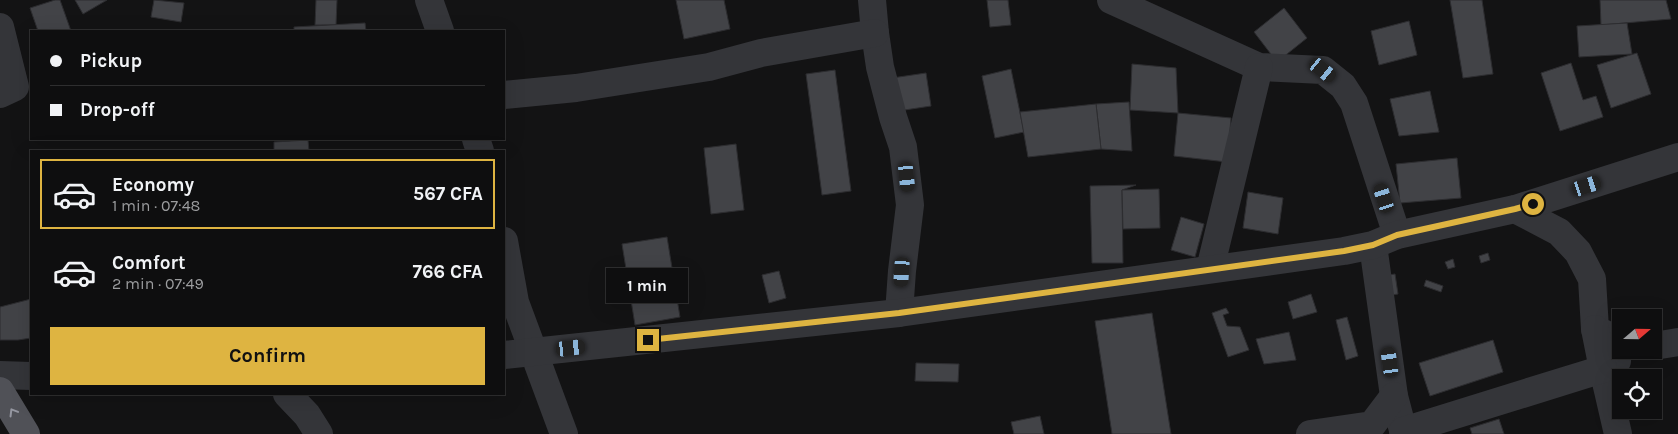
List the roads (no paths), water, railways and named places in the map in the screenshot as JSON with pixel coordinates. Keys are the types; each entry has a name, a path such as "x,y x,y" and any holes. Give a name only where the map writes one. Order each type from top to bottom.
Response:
{"main road":[{"path":"0,391 26,434"}],"street":[{"path":"428,0 440,30"},
{"path":"872,0 880,67 903,147 910,205 899,313"},
{"path":"1111,0 1259,67 1323,70 1343,86 1354,103 1385,240 1394,396 1403,433 1603,369 1621,359"},
{"path":"0,27 15,87"},
{"path":"505,95 576,88 709,68 761,53 875,33"},
{"path":"1210,269 1259,67"},
{"path":"505,355 899,313 1344,251 1515,209 1678,157"},
{"path":"1515,209 1560,232 1578,252 1592,280 1595,328 1618,434"},
{"path":"505,247 515,302 564,434"},
{"path":"1595,328 1612,337"},
{"path":"1662,345 1678,342"},
{"path":"0,375 30,376"},
{"path":"288,395 307,415 319,434"},
{"path":"1310,434 1370,429 1394,396"}]}
